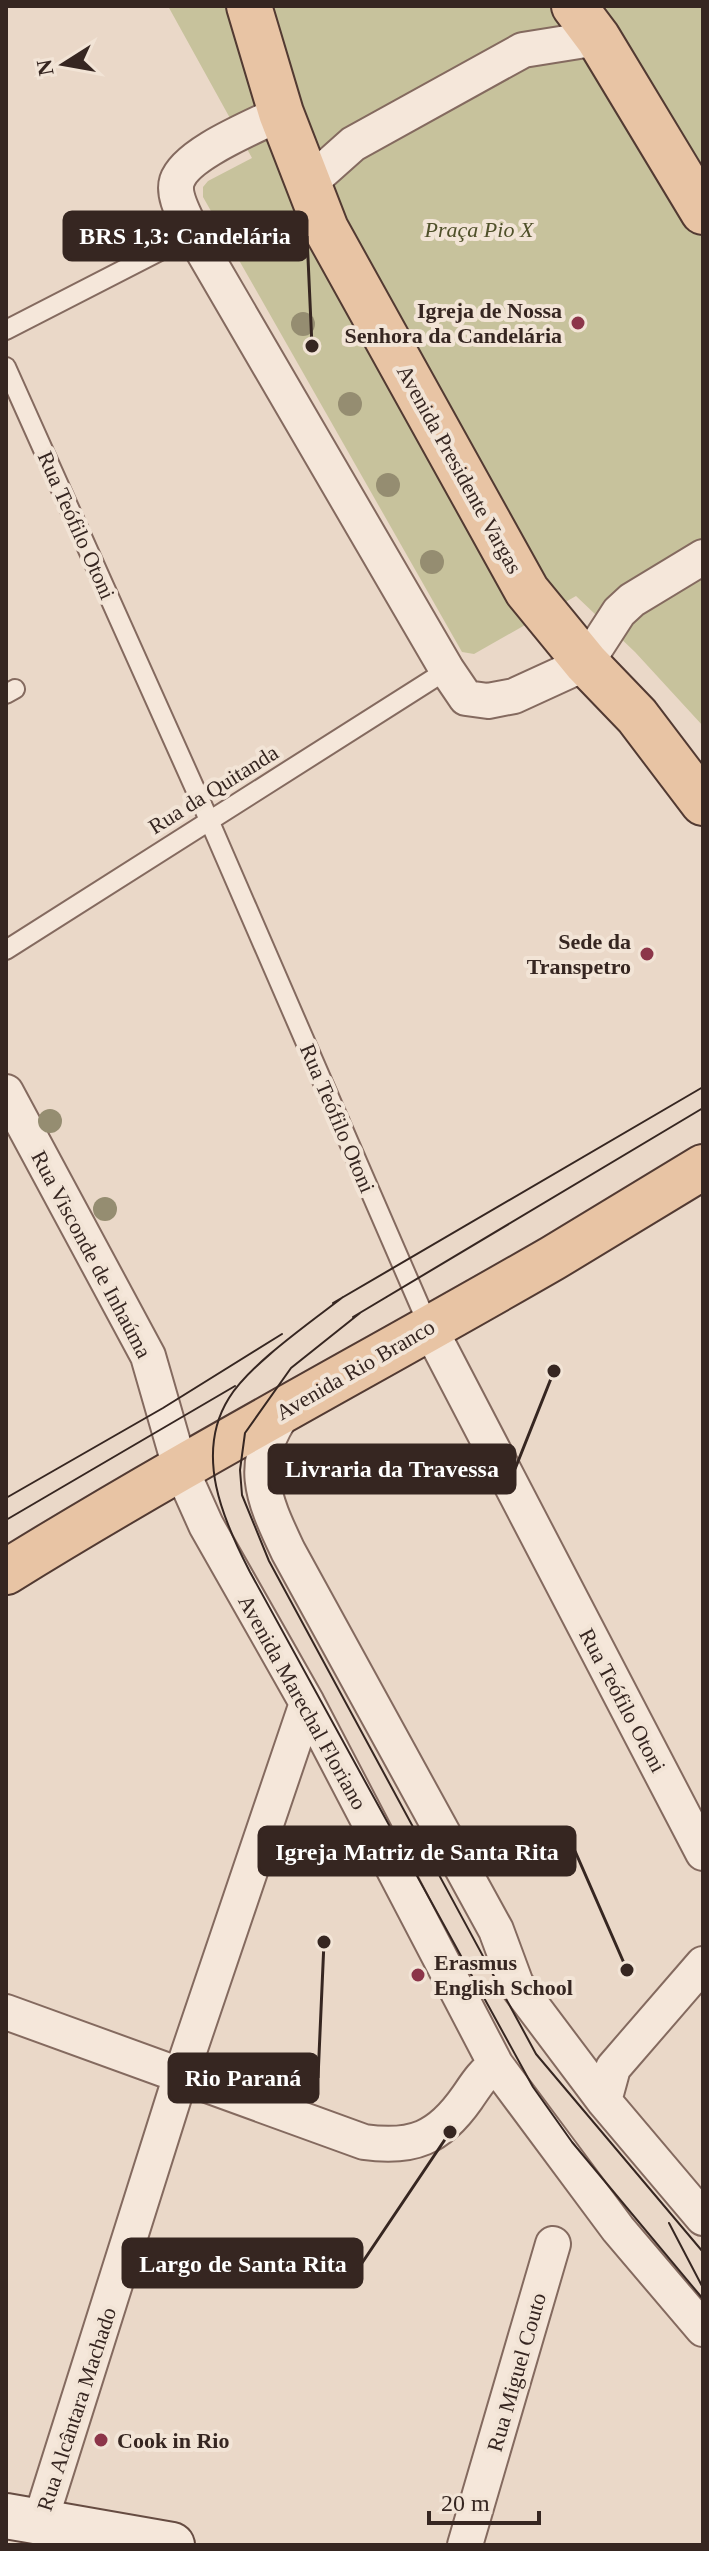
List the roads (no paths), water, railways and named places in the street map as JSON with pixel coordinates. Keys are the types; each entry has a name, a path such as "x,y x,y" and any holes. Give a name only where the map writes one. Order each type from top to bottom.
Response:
{"main road":[{"name":"Avenida Presidente Vargas","path":"249,6 281,113 326,229 527,591 586,663 637,716 703,803"},
{"path":"586,22 703,212"},
{"name":"Avenida Rio Branco","path":"6,1572 180,1467 553,1258 703,1167"}],"street":[{"path":"307,185 353,144 523,50 586,22"},
{"path":"281,113 202,154 186,167 176,182 178,201 193,234 466,698 488,701 514,696 586,663 619,612 632,600 703,557"},
{"name":"Rua Visconde de Inhaúma","path":"6,1092 148,1356 180,1467"},
{"name":"Rua Teófilo Otoni","path":"429,1327 703,1853"},
{"path":"286,1409 271,1430 264,1451 261,1480 267,1507 304,1580 496,1930 516,1984 604,2101 703,2218"},
{"name":"Avenida Marechal Floriano","path":"180,1467 206,1525 307,1703 496,2065 618,2229 703,2329"},
{"name":"Rua Alcântara Machado","path":"23,2519 181,2075 307,1703"},
{"path":"604,2101 613,2068 703,1964"},
{"path":"6,2012 364,2142 388,2146 417,2142 439,2130 457,2112 485,2072 496,2065"},
{"name":"Rua Miguel Couto","path":"465,2545 553,2244"},
{"path":"23,2519 172,2545"}],"lane":[{"path":"6,330 193,234"},
{"name":"Rua Teófilo Otoni","path":"6,367 209,820 429,1327"},
{"name":"Rua da Quitanda","path":"6,950 447,670"}],"tram line":[{"path":"333,1303 703,1087"},
{"path":"353,1317 703,1108"},
{"path":"343,1297 251,1371 229,1398 219,1419 214,1442 213,1464 222,1509 250,1572 533,2087 572,2142 703,2299"},
{"path":"360,1313 291,1368 245,1433 240,1470 242,1495 269,1561 536,2054 703,2252"},
{"path":"6,1498 163,1408 282,1334"},
{"path":"6,1520 235,1386"},
{"path":"669,2223 702,2286"}],"place":[{"name":"Igreja de Nossa Senhora da Candelária","path":"578,323"},
{"name":"BRS 1,3: Candelária","path":"312,346"},
{"name":"Sede da Transpetro","path":"647,954"},
{"name":"Livraria da Travessa","path":"554,1371"},
{"name":"Rio Paraná","path":"324,1942"},
{"name":"Igreja Matriz de Santa Rita","path":"627,1970"},
{"name":"Erasmus English School","path":"418,1975"},
{"name":"Largo de Santa Rita","path":"450,2132"},
{"name":"Cook in Rio","path":"101,2440"}],"park label":[{"name":"Praça Pio X","path":"479,229"}]}
